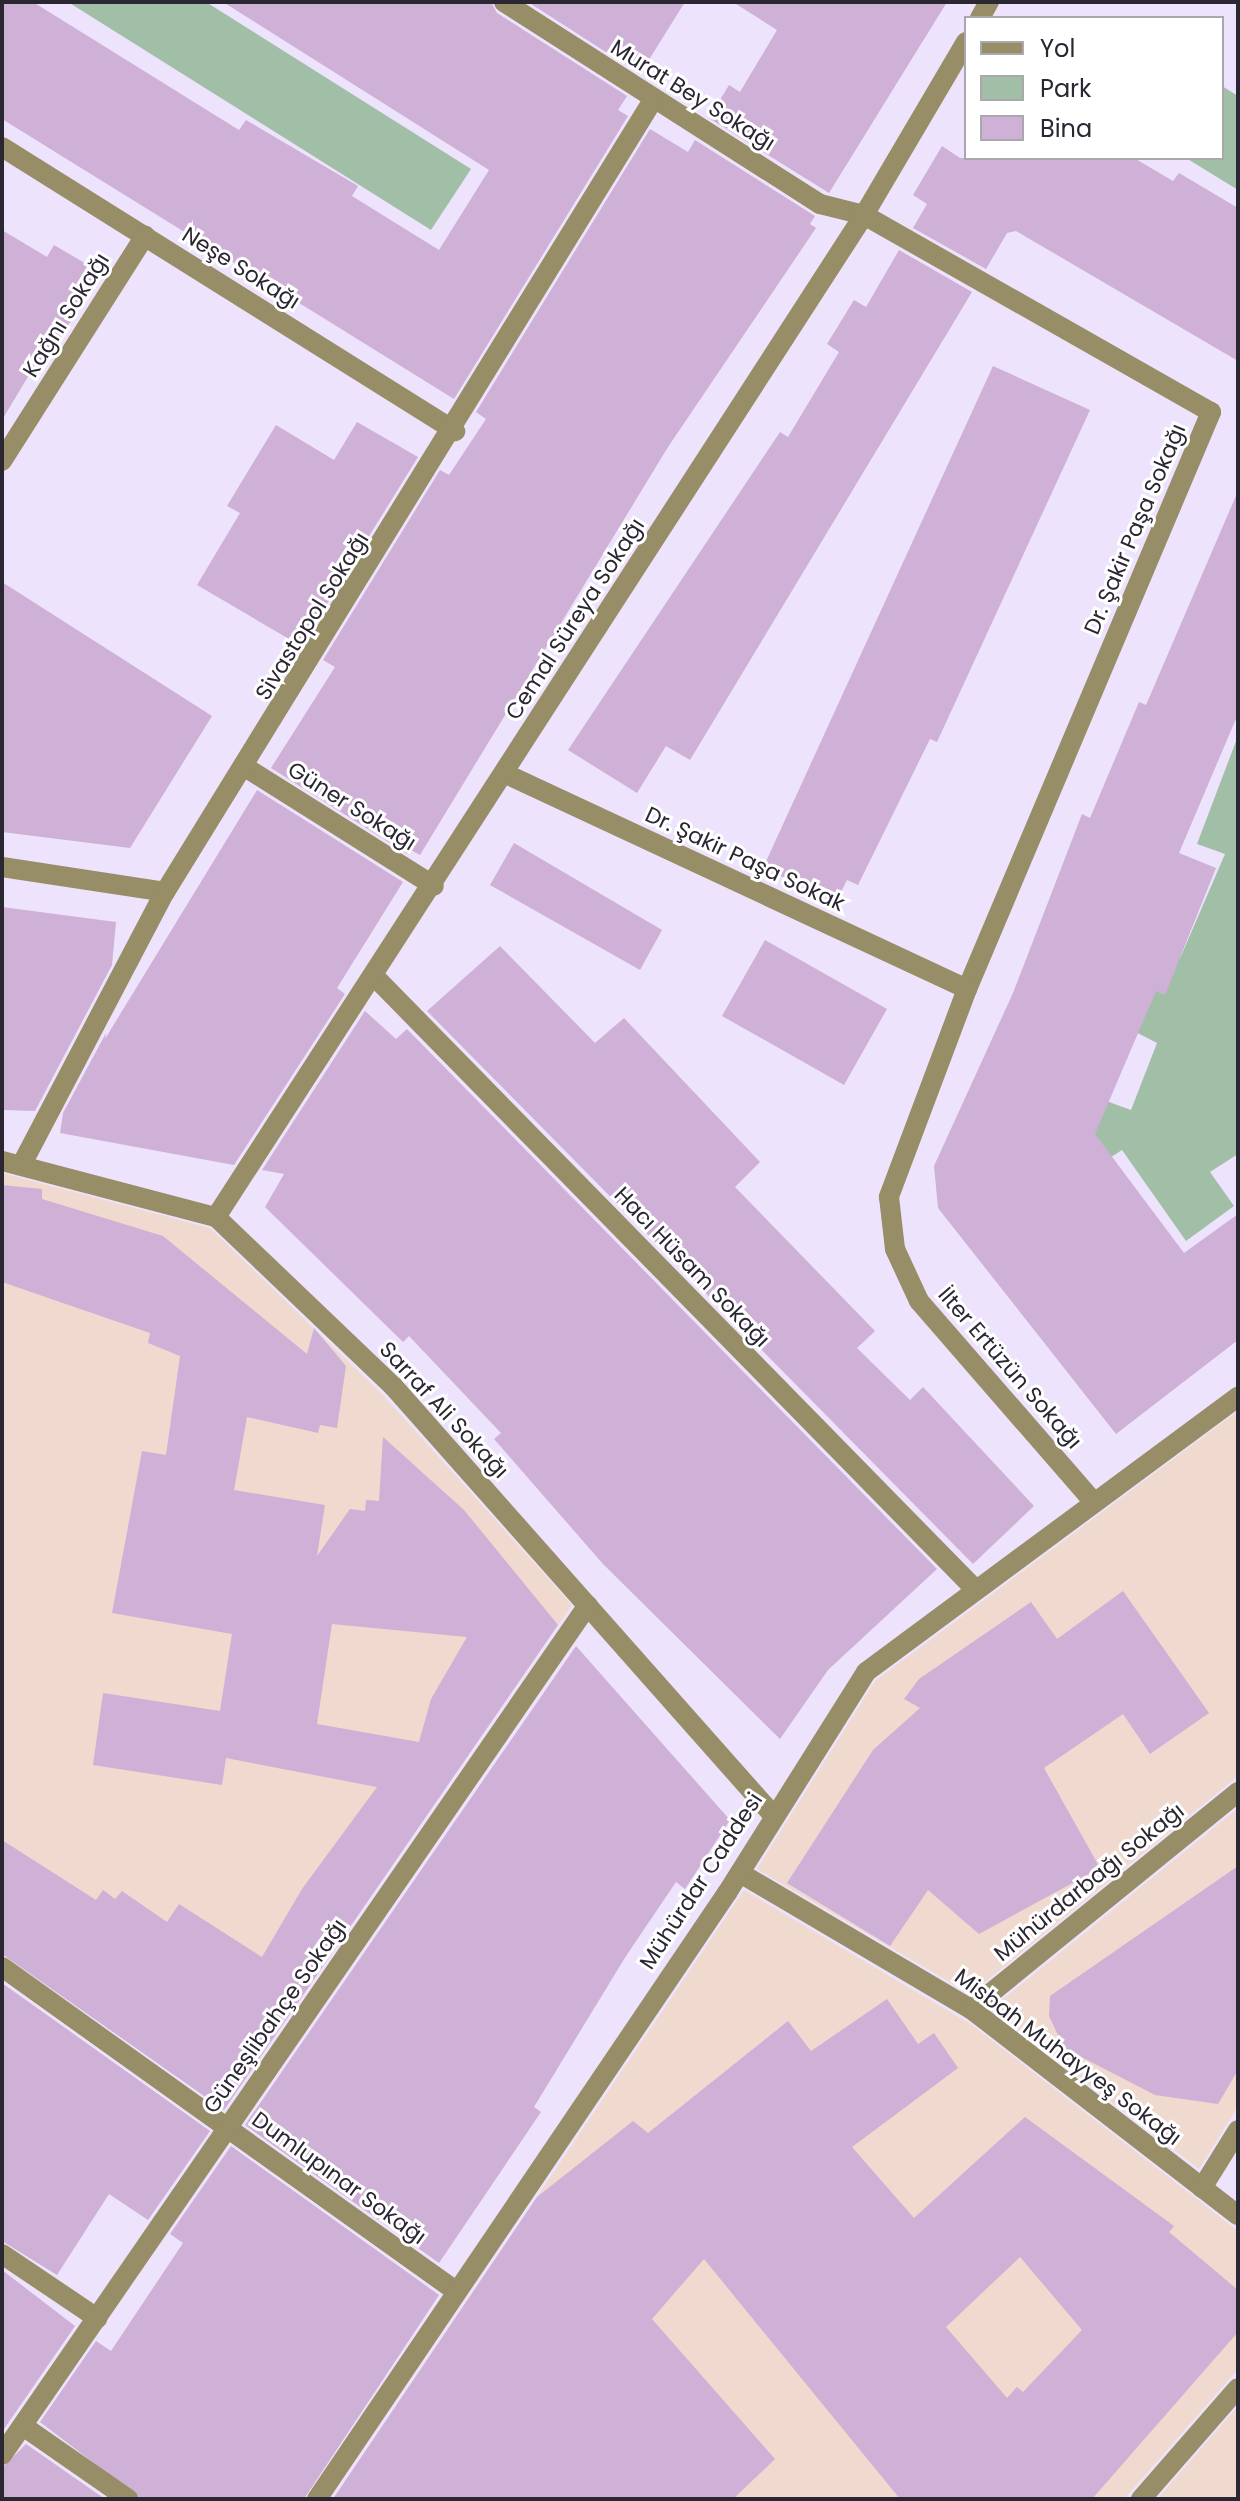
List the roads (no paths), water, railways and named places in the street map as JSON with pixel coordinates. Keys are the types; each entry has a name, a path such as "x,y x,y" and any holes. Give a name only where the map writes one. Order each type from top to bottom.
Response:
{"street":[{"name":"Murat Bey Sokağı","path":"505,2 653,100 820,204 864,215"},
{"name":"Cemal Süreya Sokağı","path":"216,1217 434,886 864,215 964,45"},
{"name":"Sivastopol Sokağı","path":"12,1162 165,892 455,431 653,100"},
{"name":"Neşe Sokağı","path":"2,147 455,431"},
{"name":"Dr. Şakir Paşa Sokağı","path":"864,215 1211,412 967,989"},
{"name":"Kağnı Sokağı","path":"2,461 145,236"},
{"name":"Güner Sokağı","path":"245,767 434,886"},
{"name":"Dr. Şakir Paşa Sokak","path":"504,773 967,989"},
{"path":"2,867 165,892"},
{"name":"Hacı Hüsam Sokağı","path":"375,977 975,1589"},
{"name":"İlter Ertüzün Sokağı","path":"967,989 889,1197 895,1249 919,1301 1091,1499"},
{"name":"Sarraf Ali Sokağı","path":"12,1162 216,1217 393,1386 772,1814"},
{"name":"Mühürdar Caddesi","path":"317,2499 453,2289 740,1873 772,1814 866,1672 1091,1499 1238,1397"},
{"name":"Güneşlibahçe Sokağı","path":"2,2455 588,1605"},
{"name":"Mühürdarbağı Sokağı","path":"971,2009 1238,1792"},
{"name":"Misbah Muhayyeş Sokağı","path":"740,1873 971,2009 1238,2215"},
{"name":"Dumlupınar Sokağı","path":"2,1967 453,2289"},
{"path":"1202,2188 1238,2130"},
{"path":"2,2254 97,2318"},
{"path":"1141,2499 1238,2388"},
{"path":"23,2426 128,2499"}]}
